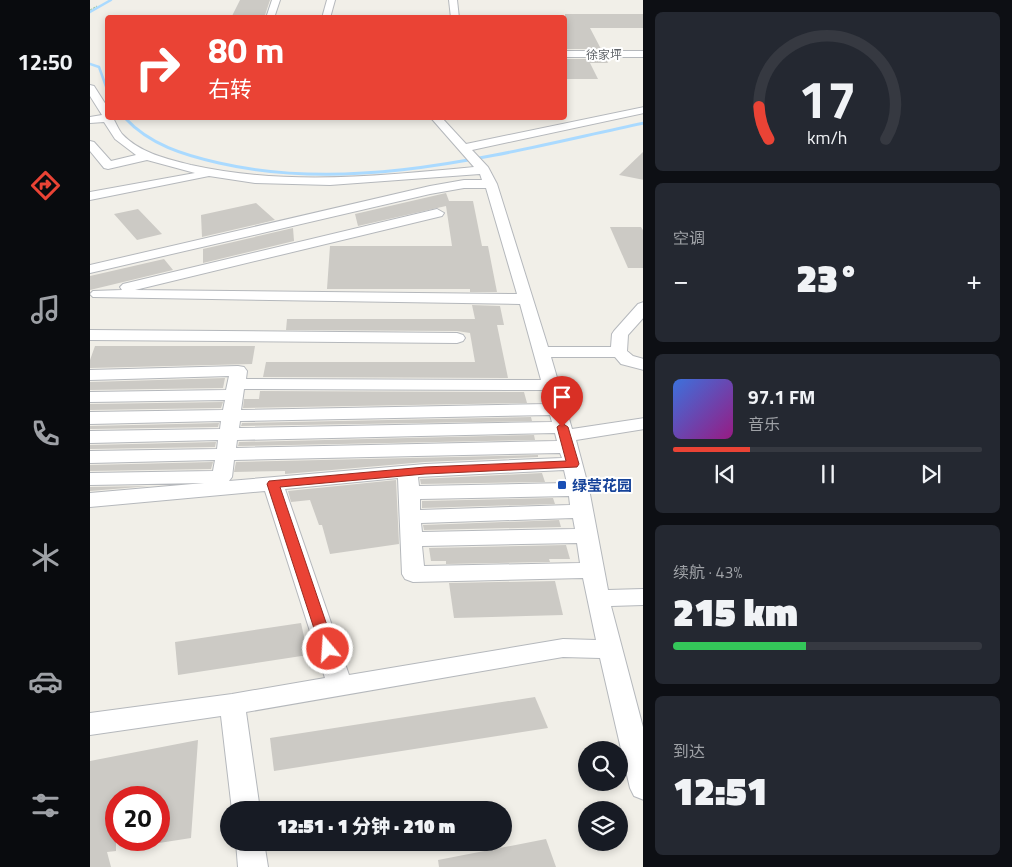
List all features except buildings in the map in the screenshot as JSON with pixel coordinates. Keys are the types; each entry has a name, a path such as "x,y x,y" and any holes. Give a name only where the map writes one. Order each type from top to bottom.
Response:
{"street":[{"path":"271,15 276,0"},
{"path":"327,15 331,0"},
{"path":"452,0 454,15"},
{"name":"徐家坪","path":"567,54 643,54"},
{"path":"90,88 105,112"},
{"path":"109,120 114,131 123,141 148,156 211,174 268,181 329,183 477,163 643,110"},
{"path":"90,120 105,118"},
{"path":"438,120 477,163 526,299 579,489 598,598 643,788"},
{"path":"90,134 114,131"},
{"path":"93,151 108,165 148,156"},
{"path":"90,269 430,190 464,184 477,163"},
{"path":"90,196 211,174"},
{"path":"94,296 437,214"},
{"path":"189,273 191,246"},
{"path":"94,296 526,299"},
{"path":"619,352 620,334 643,307"},
{"path":"90,335 457,338"},
{"path":"542,352 619,352 627,360 643,365"},
{"path":"90,375 235,384 551,385"},
{"path":"90,397 235,384"},
{"path":"90,479 222,477 235,384"},
{"path":"90,418 230,415 565,437"},
{"path":"90,457 436,450 565,437 643,424"},
{"path":"90,436 228,434 565,437"},
{"path":"408,483 438,470 565,437"},
{"path":"436,450 438,470"},
{"path":"90,500 273,484 408,483 579,489"},
{"path":"408,483 413,574 594,570"},
{"path":"273,484 340,686"},
{"path":"410,517 582,511"},
{"path":"411,539 587,536"},
{"path":"598,598 643,597"},
{"path":"90,724 232,704 563,648 610,649"},
{"path":"232,704 245,801"},
{"path":"251,851 254,867"}],"path":[{"path":"90,10 98,6"}],"waterway":[{"path":"90,12 111,0"},
{"path":"90,64 99,67 105,84"},
{"path":"127,120 156,142 193,156 219,163 272,172 325,174 379,172 433,166 486,157 643,123"}],"place":[{"name":"绿莹花园","path":"562,485"}],"route":[{"path":"328,649 273,484 425,470 573,464 562,427"}]}
